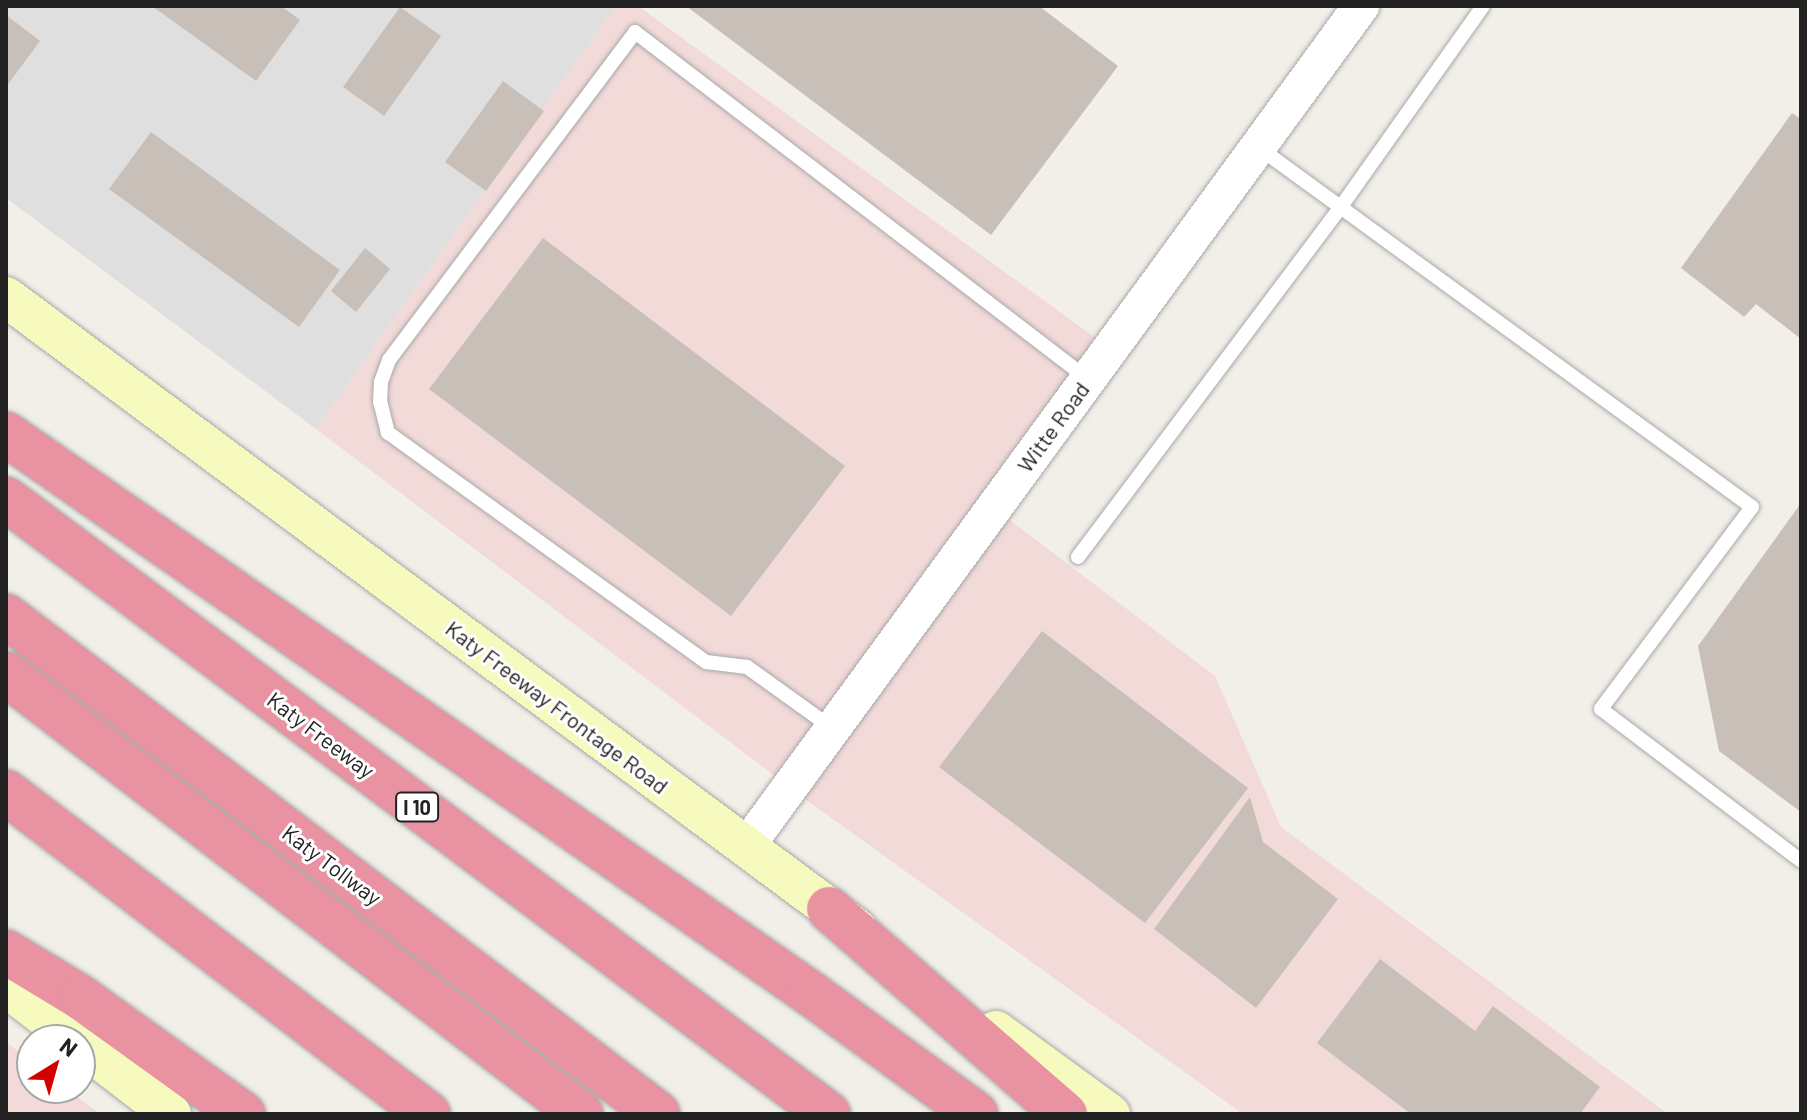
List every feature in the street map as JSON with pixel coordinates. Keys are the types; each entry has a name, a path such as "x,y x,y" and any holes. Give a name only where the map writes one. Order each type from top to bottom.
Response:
{"highway":[{"path":"6,434 810,993 976,1114"},
{"name":"Katy Freeway","path":"6,499 828,1114"},
{"name":"Katy Tollway","path":"6,616 658,1114"},
{"name":"Katy Tollway","path":"6,674 581,1114"},
{"path":"6,792 428,1114"},
{"path":"829,909 1065,1114"},
{"path":"6,952 80,997 243,1114"}],"main road":[{"name":"Katy Freeway Frontage Road","path":"6,297 1110,1114"},
{"path":"6,987 54,1024"},
{"path":"96,1056 171,1114"}],"street":[{"name":"Witte Road","path":"746,847 1361,6"}],"lane":[{"path":"1078,557 1340,208 1483,6"},
{"path":"833,729 747,667 706,662 388,433 380,402 381,382 389,360 635,32 1088,379"},
{"path":"1257,147 1752,507 1601,709 1801,861"}],"shaded area":[{"path":"6,6 616,6 316,429 6,198"},
{"path":"616,6 638,6 1115,352 998,511 1215,676 1281,827 1668,1114 1243,1114 812,804 316,429"},
{"path":"6,1042 16,1050 16,1104 87,1104 100,1114 6,1114"}],"building":[{"path":"152,6 281,6 300,20 256,81"},
{"path":"686,6 1039,6 1118,66 991,235"},
{"path":"400,7 441,36 384,116 343,87"},
{"path":"6,15 40,41 6,87"},
{"path":"503,81 544,111 486,191 445,162"},
{"path":"1792,113 1801,119 1801,339 1756,304 1744,317 1681,268"},
{"path":"151,132 340,270 299,327 109,189"},
{"path":"543,238 845,466 731,616 429,389"},
{"path":"365,248 390,269 356,312 331,291"},
{"path":"1801,503 1801,812 1719,751 1698,646"},
{"path":"1042,631 1248,788 1145,923 939,767"},
{"path":"1250,797 1263,842 1338,899 1256,1008 1154,929"},
{"path":"1380,959 1475,1031 1493,1006 1600,1087 1580,1114 1411,1114 1317,1043"}]}
